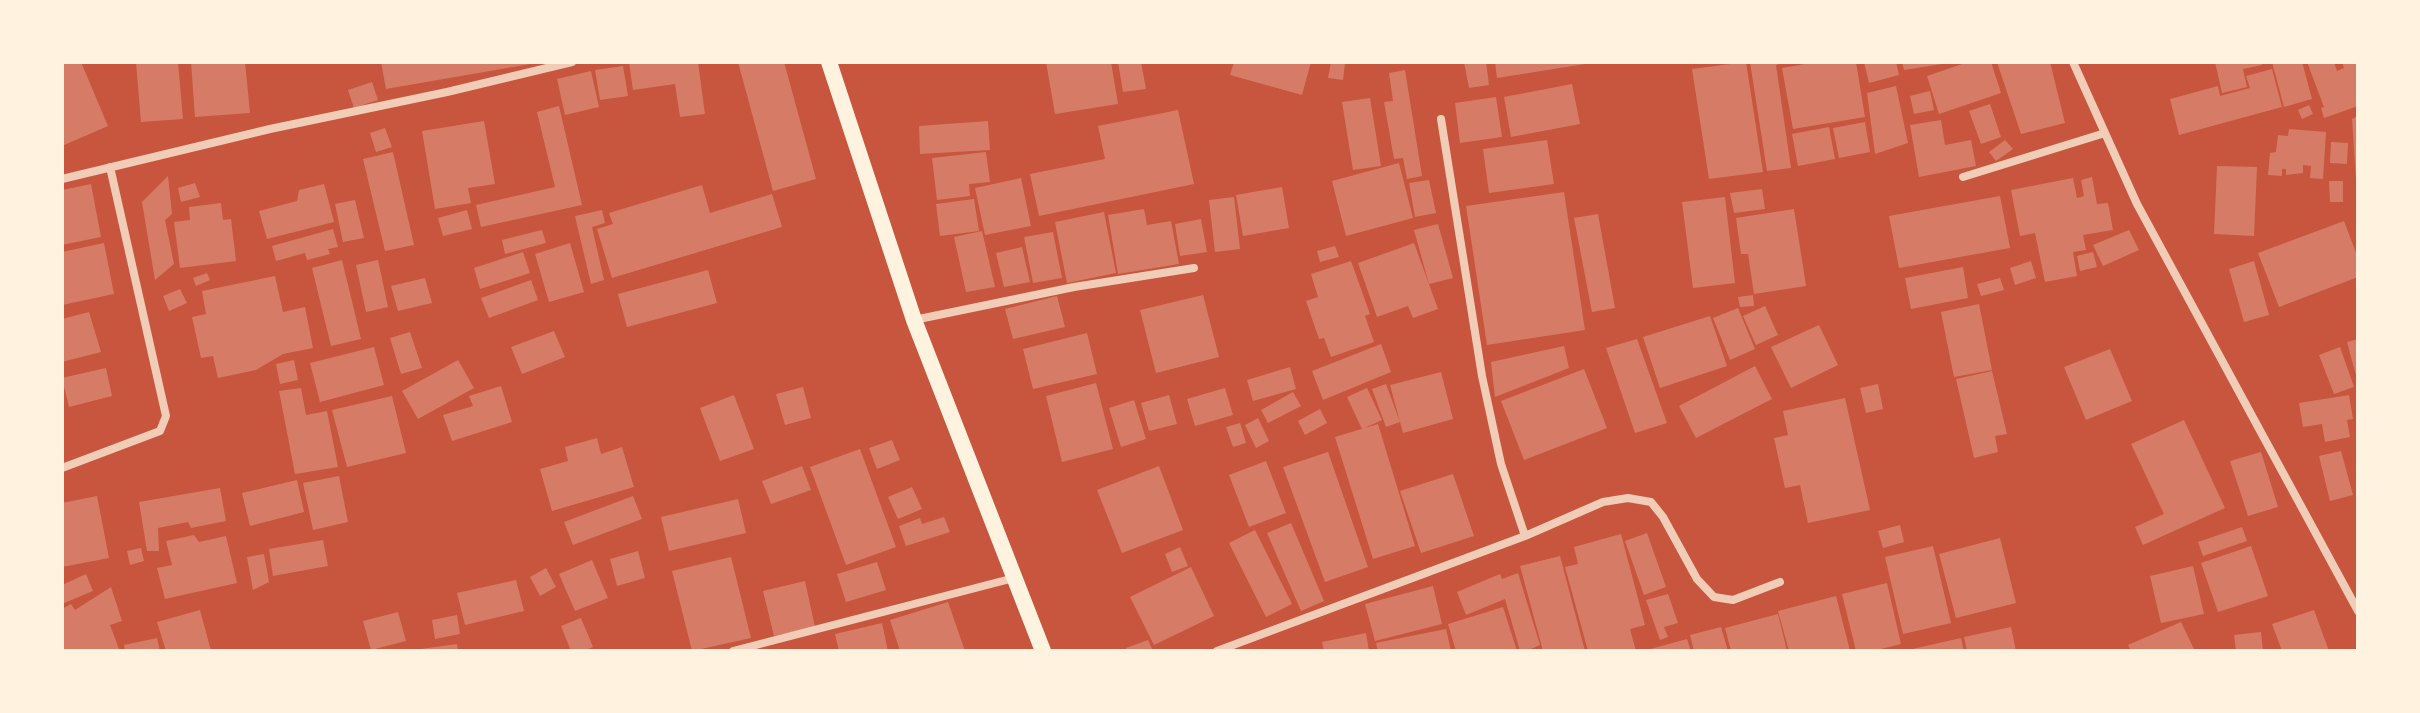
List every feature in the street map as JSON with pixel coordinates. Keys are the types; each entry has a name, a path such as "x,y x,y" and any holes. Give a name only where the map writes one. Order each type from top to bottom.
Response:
{"main road":[{"path":"829,62 914,320 1043,651"}],"street":[{"path":"62,179 572,62"},
{"path":"2073,62 2137,204 2358,611"},
{"path":"1441,119 1482,376 1501,464 1525,536"},
{"path":"1963,177 2105,133"},
{"path":"62,468 160,431 166,416 110,167"},
{"path":"914,320 1074,287 1194,268"},
{"path":"1217,651 1525,536 1603,502 1628,498 1651,502 1663,517 1697,579 1714,597 1733,600 1780,582"},
{"path":"733,651 1014,577"}],"building":[{"path":"62,62 81,62 108,126 62,146"},
{"path":"136,62 178,62 183,119 141,122"},
{"path":"191,62 245,62 250,113 195,117"},
{"path":"381,62 530,62 530,64 386,89"},
{"path":"629,62 698,62 705,114 680,117 675,84 633,90"},
{"path":"738,62 784,62 816,179 773,191"},
{"path":"1046,62 1111,62 1118,104 1055,114"},
{"path":"1118,62 1141,62 1146,89 1123,92"},
{"path":"1234,62 1311,62 1302,95 1230,75"},
{"path":"1331,62 1345,63 1343,80 1328,78"},
{"path":"1464,62 1486,62 1489,85 1469,88"},
{"path":"1495,62 1585,62 1585,64 1497,78"},
{"path":"1746,62 1763,172 1709,179 1692,69"},
{"path":"1750,62 1786,62 1776,65 1791,168 1767,171"},
{"path":"1817,62 1856,62 1865,117 1793,129 1782,68"},
{"path":"1864,62 1896,62 1899,75 1869,83"},
{"path":"1902,62 1942,62 1942,64 1904,70"},
{"path":"1968,62 1991,62 2001,93 1939,114 1927,76"},
{"path":"1997,62 2050,62 2065,123 2021,134"},
{"path":"2215,62 2261,62 2262,65 2243,69 2247,87 2222,93"},
{"path":"2272,62 2302,62 2312,99 2284,107"},
{"path":"2307,62 2334,62 2337,71 2344,68 2342,62 2358,62 2358,106 2324,118 2321,108 2324,107"},
{"path":"623,66 628,96 600,100 595,70"},
{"path":"2272,69 2282,107 2179,135 2170,99 2218,86 2220,96 2250,88 2246,76"},
{"path":"1405,70 1422,176 1407,179 1403,158 1394,159 1384,102 1393,101 1389,73"},
{"path":"591,71 599,107 565,115 557,79"},
{"path":"372,82 378,100 354,108 348,90"},
{"path":"1572,84 1580,124 1511,137 1504,97"},
{"path":"1896,86 1908,143 1875,154 1867,93"},
{"path":"1930,91 1934,110 1914,114 1910,96"},
{"path":"1496,97 1502,137 1460,143 1455,103"},
{"path":"1370,98 1381,166 1353,170 1342,102"},
{"path":"1990,104 2001,137 1981,144 1969,111"},
{"path":"2309,105 2313,114 2302,119 2298,110"},
{"path":"559,106 582,205 481,227 476,205 555,187 537,112"},
{"path":"1178,110 1194,184 1039,216 1030,174 1105,159 1098,126"},
{"path":"2358,116 2358,180 2356,180 2352,119"},
{"path":"1941,120 1945,145 1971,140 1976,166 1919,177 1910,125"},
{"path":"484,121 495,184 468,188 471,203 435,209 422,131"},
{"path":"988,121 990,150 920,154 919,126"},
{"path":"1865,122 1870,152 1839,158 1833,128"},
{"path":"1829,127 1835,159 1798,166 1792,134"},
{"path":"385,128 392,147 376,152 370,133"},
{"path":"2289,129 2326,132 2323,179 2310,178 2311,166 2303,165 2303,173 2286,175 2286,169 2282,169 2282,176 2268,175 2270,153 2276,152 2278,135 2288,136"},
{"path":"1547,140 1554,184 1489,193 1483,149"},
{"path":"2005,140 2013,149 1996,161 1989,152"},
{"path":"2331,142 2348,143 2347,164 2330,163"},
{"path":"393,152 414,245 385,251 363,159"},
{"path":"986,152 990,182 969,184 970,196 937,200 932,158"},
{"path":"1399,163 1413,218 1346,236 1332,181"},
{"path":"2217,166 2257,167 2254,236 2214,234"},
{"path":"168,176 172,214 165,220 174,264 155,280 142,202"},
{"path":"2092,177 2097,204 2108,203 2113,230 2083,235 2086,250 2073,252 2077,276 2045,282 2035,233 2020,236 2011,190 2073,178 2077,198 2084,196 2081,180"},
{"path":"1021,178 1031,226 985,235 975,188"},
{"path":"1429,180 1436,213 1415,217 1409,183"},
{"path":"2329,181 2343,181 2343,202 2330,202"},
{"path":"195,183 200,197 181,202 178,188"},
{"path":"91,184 101,237 62,245 62,190"},
{"path":"324,184 334,222 267,239 259,211 297,201 299,190"},
{"path":"702,185 710,213 772,194 782,227 612,278 597,229 613,224 609,213"},
{"path":"1282,187 1289,228 1243,236 1236,195"},
{"path":"1762,189 1765,209 1734,213 1730,193"},
{"path":"1564,192 1585,330 1487,345 1466,206"},
{"path":"2000,196 2010,248 1899,268 1889,216"},
{"path":"1234,197 1240,249 1215,252 1209,200"},
{"path":"1725,197 1735,283 1693,288 1682,202"},
{"path":"974,199 979,231 940,236 936,204"},
{"path":"355,200 364,238 343,242 335,204"},
{"path":"221,203 223,220 231,219 236,261 180,268 174,222 190,220 189,207"},
{"path":"1144,209 1147,225 1171,221 1179,264 1118,274 1108,215"},
{"path":"1794,209 1806,286 1754,294 1748,254 1741,254 1736,218"},
{"path":"467,210 472,229 443,236 438,218"},
{"path":"602,210 605,223 592,227 604,280 591,284 575,216"},
{"path":"1104,212 1116,273 1067,283 1055,222"},
{"path":"1598,214 1615,308 1592,312 1574,218"},
{"path":"1201,219 1207,252 1180,256 1175,224"},
{"path":"2344,221 2358,258 2358,277 2279,307 2258,253"},
{"path":"1438,224 1453,278 1429,284 1414,230"},
{"path":"333,229 338,247 328,249 330,254 307,260 305,253 276,261 272,246"},
{"path":"542,230 546,243 505,254 502,240"},
{"path":"2129,230 2139,250 2103,266 2093,245"},
{"path":"982,231 995,287 966,292 954,237"},
{"path":"1053,232 1062,278 1033,283 1024,237"},
{"path":"104,243 114,294 62,305 62,252"},
{"path":"570,243 584,292 549,302 535,254"},
{"path":"1414,243 1438,309 1413,318 1408,306 1377,317 1358,263"},
{"path":"1335,246 1339,257 1320,262 1317,251"},
{"path":"1022,247 1030,282 1004,287 996,253"},
{"path":"523,252 530,273 480,289 474,268"},
{"path":"2093,252 2097,267 2080,271 2077,256"},
{"path":"342,260 361,339 331,346 312,268"},
{"path":"378,260 388,307 366,312 356,265"},
{"path":"1351,261 1370,314 1365,316 1374,342 1331,357 1324,338 1319,339 1306,301 1318,297 1311,274"},
{"path":"2031,261 2036,278 2015,285 2010,268"},
{"path":"2254,261 2269,315 2244,322 2229,269"},
{"path":"1963,267 1968,298 1911,309 1905,278"},
{"path":"708,270 717,303 627,327 618,294"},
{"path":"207,273 210,280 196,286 193,278"},
{"path":"275,276 283,312 305,307 313,348 283,354 256,370 218,378 213,356 201,358 192,317 206,314 202,291"},
{"path":"425,278 432,303 398,311 391,286"},
{"path":"2000,278 2004,290 1981,296 1977,284"},
{"path":"531,280 538,300 489,318 481,298"},
{"path":"180,289 187,303 169,311 163,296"},
{"path":"1203,295 1219,357 1156,373 1140,310"},
{"path":"1753,295 1754,306 1740,307 1738,297"},
{"path":"1057,296 1065,327 1013,339 1005,309"},
{"path":"1979,304 1992,370 1954,377 1941,312"},
{"path":"1765,306 1778,335 1756,345 1743,316"},
{"path":"1738,308 1755,349 1730,360 1713,318"},
{"path":"89,312 101,352 62,362 62,319"},
{"path":"1710,316 1727,366 1660,388 1643,337"},
{"path":"1819,325 1838,365 1791,388 1771,347"},
{"path":"554,331 565,357 522,374 511,347"},
{"path":"410,332 422,368 401,374 390,338"},
{"path":"1087,333 1097,374 1033,389 1023,349"},
{"path":"1637,339 1667,423 1635,433 1606,348"},
{"path":"2358,339 2358,379 2357,379 2347,342"},
{"path":"1381,344 1391,372 1323,400 1312,371"},
{"path":"1564,346 1569,368 1495,397 1491,362"},
{"path":"374,347 384,385 320,402 310,363"},
{"path":"2340,347 2354,387 2334,394 2319,355"},
{"path":"2110,349 2132,401 2086,420 2064,367"},
{"path":"294,360 298,380 280,384 276,364"},
{"path":"458,360 474,388 418,419 402,391"},
{"path":"1755,366 1772,399 1696,438 1679,406"},
{"path":"1290,367 1296,389 1253,401 1247,380"},
{"path":"106,368 112,396 69,407 62,378"},
{"path":"1584,369 1607,428 1524,460 1501,401"},
{"path":"1992,371 2007,434 1995,436 1998,452 1974,458 1956,379"},
{"path":"1441,372 1453,419 1403,433 1390,385"},
{"path":"1096,383 1113,449 1062,462 1046,396"},
{"path":"1386,384 1400,422 1386,427 1372,389"},
{"path":"1878,384 1883,409 1866,413 1860,388"},
{"path":"501,386 512,422 452,441 443,415 473,406 469,396"},
{"path":"803,387 811,418 785,425 776,394"},
{"path":"301,388 306,415 327,411 338,467 295,474 279,391"},
{"path":"1225,388 1233,415 1195,426 1187,399"},
{"path":"1367,388 1382,420 1362,429 1347,397"},
{"path":"1293,392 1301,406 1268,423 1261,410"},
{"path":"734,395 754,449 720,461 700,408"},
{"path":"1169,395 1177,424 1149,431 1141,403"},
{"path":"2349,395 2353,419 2347,420 2350,437 2325,442 2322,424 2303,427 2299,403"},
{"path":"392,396 406,453 347,467 332,410"},
{"path":"1845,398 1870,510 1808,523 1800,485 1785,488 1774,438 1788,435 1783,411"},
{"path":"1134,400 1146,439 1121,447 1109,408"},
{"path":"1320,409 1327,423 1305,435 1298,421"},
{"path":"1258,418 1269,441 1256,448 1245,425"},
{"path":"2184,420 2225,508 2143,545 2135,527 2164,514 2131,444"},
{"path":"1240,423 1246,443 1233,447 1226,427"},
{"path":"1378,424 1415,546 1373,559 1335,437"},
{"path":"597,438 601,454 622,447 634,487 552,511 540,469 568,461 565,447"},
{"path":"892,440 900,460 877,469 869,448"},
{"path":"860,449 896,547 846,565 810,467"},
{"path":"2341,451 2353,495 2330,501 2319,456"},
{"path":"1328,452 1368,567 1325,582 1283,467"},
{"path":"2261,452 2278,507 2248,516 2230,461"},
{"path":"1266,461 1286,513 1249,527 1229,475"},
{"path":"802,466 811,490 771,504 762,481"},
{"path":"1159,466 1183,530 1122,553 1097,490"},
{"path":"1453,474 1474,536 1421,553 1400,491"},
{"path":"339,476 348,522 313,530 303,483"},
{"path":"297,480 304,512 250,526 242,493"},
{"path":"912,487 922,509 898,519 888,497"},
{"path":"220,488 226,521 191,528 188,522 158,528 159,551 147,551 139,502"},
{"path":"97,496 109,558 62,567 62,503"},
{"path":"633,496 642,519 573,545 564,522"},
{"path":"738,499 746,533 669,551 661,517"},
{"path":"944,517 950,532 906,546 899,526 920,518 922,524"},
{"path":"1291,523 1324,601 1301,611 1267,533"},
{"path":"1900,525 1904,542 1883,548 1878,531"},
{"path":"2242,527 2247,541 2203,556 2198,542"},
{"path":"1255,530 1292,604 1266,617 1229,543"},
{"path":"1647,533 1666,587 1644,595 1625,541"},
{"path":"1621,534 1645,625 1630,629 1636,651 1588,651 1565,567 1578,564 1574,547"},
{"path":"194,535 199,542 226,536 237,583 165,599 157,568 172,565 166,541"},
{"path":"2000,538 2016,603 1956,618 1939,554"},
{"path":"323,540 328,566 273,576 269,549"},
{"path":"1933,546 1951,623 1903,634 1885,557"},
{"path":"2251,546 2268,596 2218,612 2201,563"},
{"path":"1180,547 1188,566 1172,572 1165,554"},
{"path":"141,548 144,561 130,565 127,551"},
{"path":"638,551 645,578 617,586 610,559"},
{"path":"264,554 269,582 253,590 247,557"},
{"path":"1560,556 1585,651 1543,651 1520,566"},
{"path":"731,557 751,638 692,651 672,571"},
{"path":"592,560 608,598 575,611 559,574"},
{"path":"877,562 886,590 846,602 837,574"},
{"path":"2193,566 2204,614 2161,623 2150,576"},
{"path":"1191,567 1214,616 1154,645 1130,597"},
{"path":"546,568 556,587 540,596 530,577"},
{"path":"1518,573 1540,645 1526,651 1520,651 1505,599 1466,615 1457,592 1500,574 1502,579"},
{"path":"86,574 93,591 62,604 62,585"},
{"path":"516,580 524,611 465,625 457,593"},
{"path":"805,581 815,627 774,636 763,591"},
{"path":"1887,583 1901,644 1873,651 1856,651 1842,594"},
{"path":"1433,586 1442,624 1375,641 1365,604"},
{"path":"111,587 122,621 110,625 119,649 62,651 62,609 71,604 75,610"},
{"path":"1668,594 1678,623 1664,627 1668,637 1660,640 1646,600"},
{"path":"1836,596 1850,651 1789,651 1778,611"},
{"path":"948,602 965,651 900,651 890,620"},
{"path":"1503,607 1517,651 1456,651 1448,624"},
{"path":"200,610 211,651 166,651 157,622"},
{"path":"2314,610 2329,651 2282,651 2272,624"},
{"path":"398,612 406,641 371,650 363,621"},
{"path":"1778,614 1787,651 1731,651 1725,628"},
{"path":"457,615 460,634 435,639 432,620"},
{"path":"581,618 593,647 571,651 561,626"},
{"path":"2181,622 2194,649 2131,651 2128,645"},
{"path":"882,623 888,651 839,651 835,634"},
{"path":"1721,627 1728,651 1694,651 1690,635"},
{"path":"2011,627 2016,651 1967,651 1964,637"},
{"path":"1446,629 1451,651 1378,651 1376,643"},
{"path":"2261,632 2263,651 2236,651 2234,635"},
{"path":"1366,633 1369,651 1324,651 1322,642"},
{"path":"157,638 160,651 125,651 124,645"},
{"path":"1961,638 1964,651 1908,651 1908,650"},
{"path":"1687,639 1691,651 1647,651 1647,650"},
{"path":"1148,640 1153,651 1128,651 1126,648"},
{"path":"457,644 458,651 421,651 421,649"}]}
